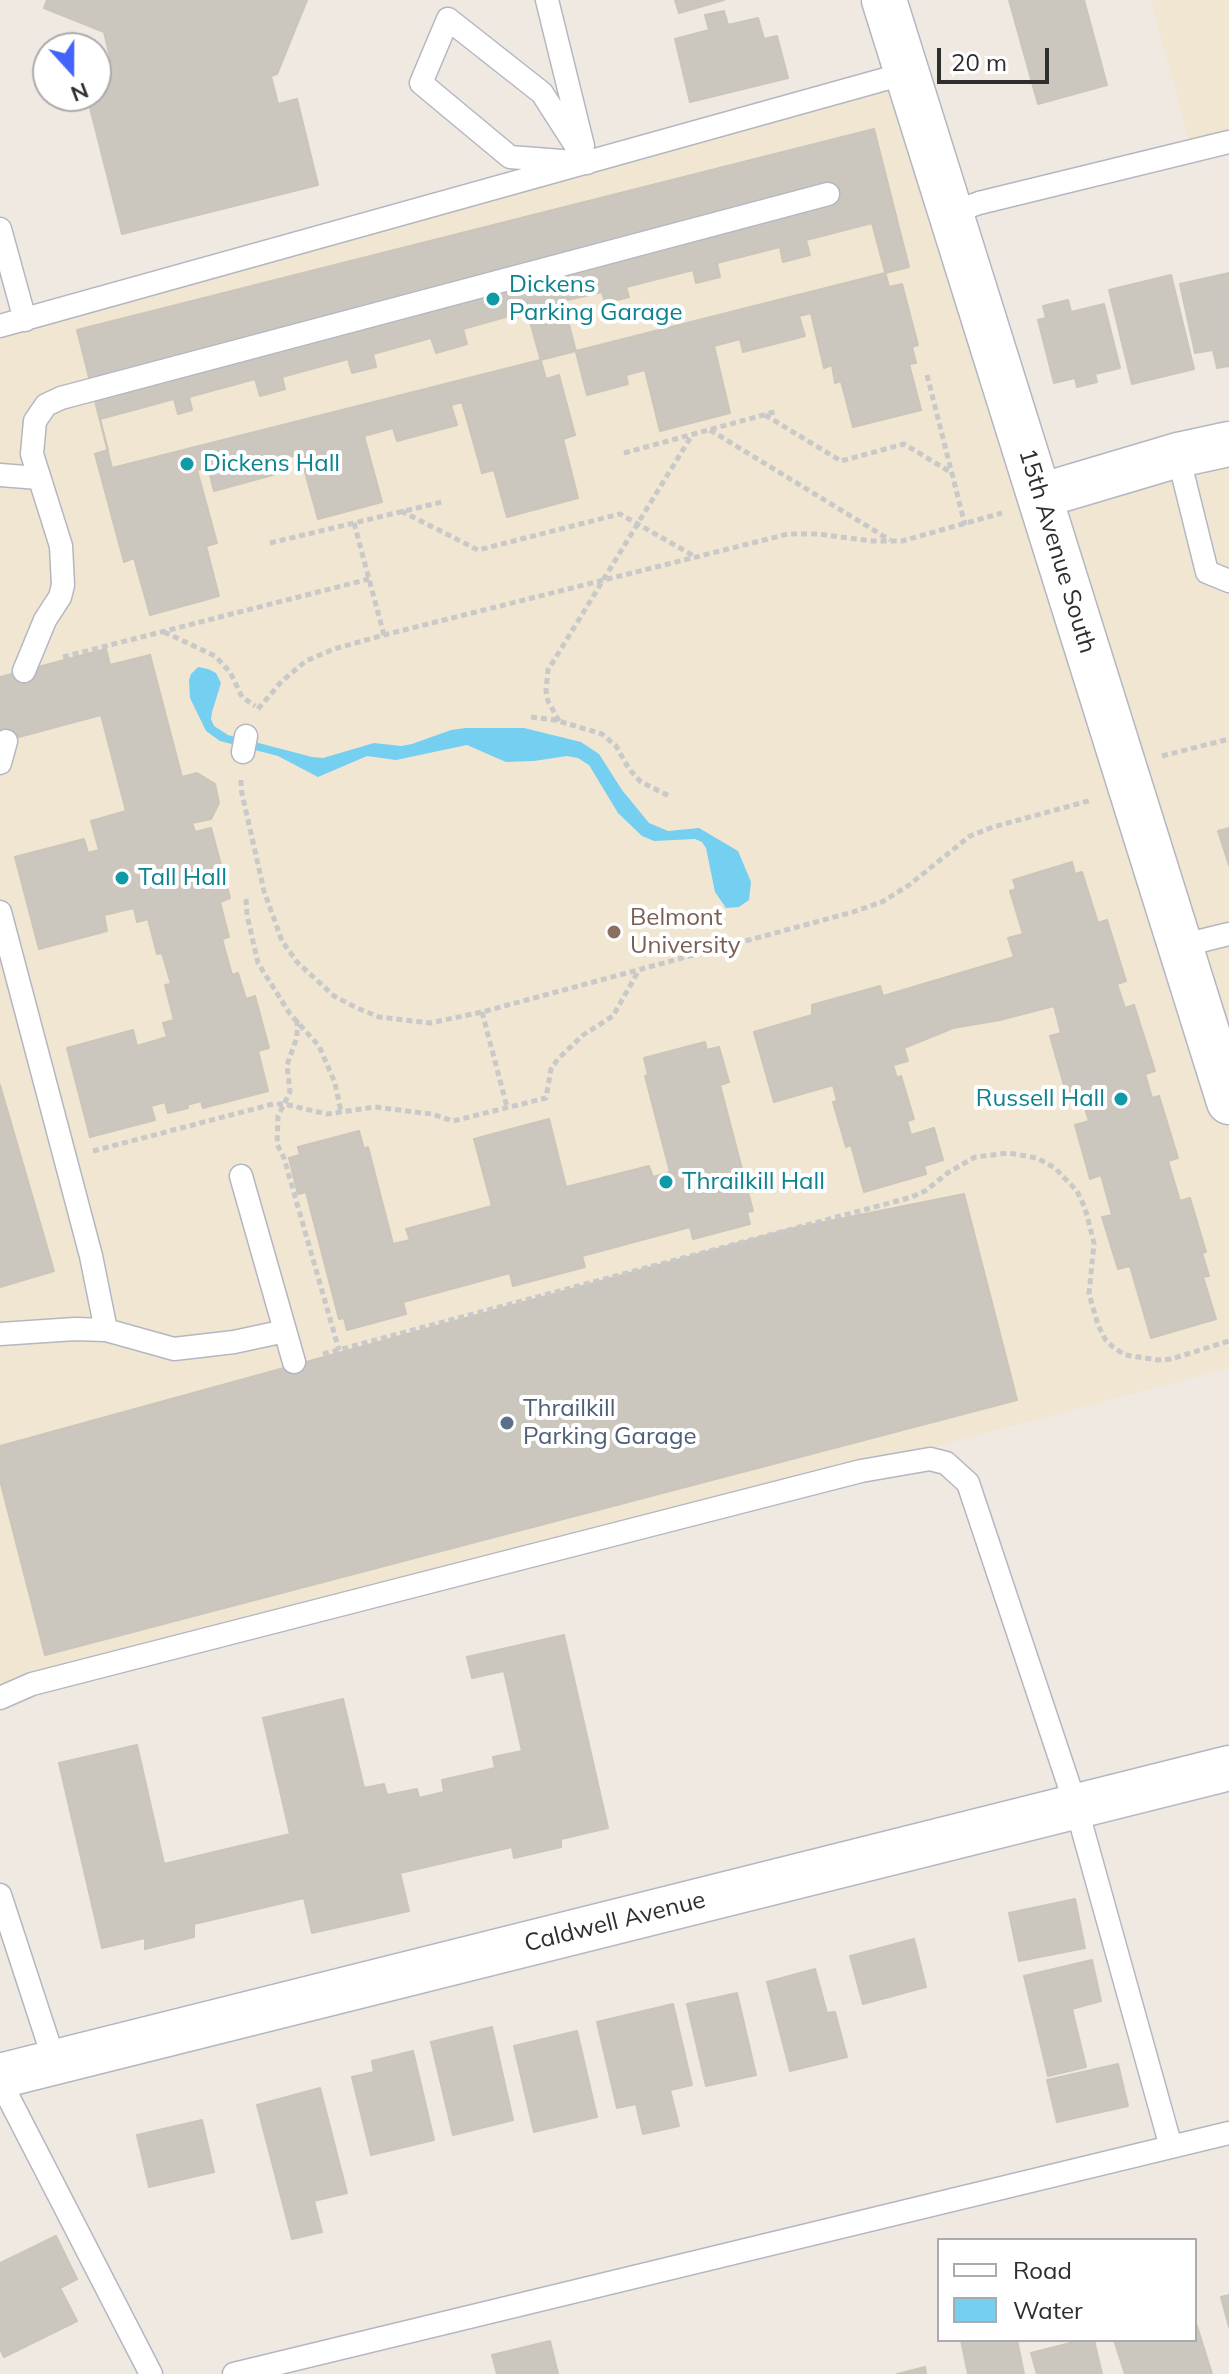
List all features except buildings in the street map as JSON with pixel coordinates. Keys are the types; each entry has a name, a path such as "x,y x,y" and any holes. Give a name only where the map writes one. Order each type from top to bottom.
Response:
{"street":[{"name":"15th Avenue South","path":"884,0 1229,1102"},
{"path":"1040,496 1178,455 1229,444"},
{"name":"Caldwell Avenue","path":"0,2079 1229,1768"}],"lane":[{"path":"547,0 587,163"},
{"path":"445,9 542,93 587,163 510,157 421,83 445,9"},
{"path":"0,326 907,73"},
{"path":"951,213 979,203 1229,142"},
{"path":"25,669 45,620 60,597 64,572 55,523 32,454 35,421 46,405 61,398 828,194"},
{"path":"0,229 25,320"},
{"path":"1178,455 1207,572 1229,581"},
{"path":"0,475 38,478"},
{"path":"0,763 6,741"},
{"path":"0,912 91,1256 106,1330"},
{"path":"1180,946 1229,934"},
{"path":"241,1176 294,1362"},
{"path":"0,1334 106,1330 174,1349 234,1342 285,1331"},
{"path":"0,1698 32,1684 861,1471 930,1459 946,1463 968,1483 1076,1806 1171,2147"},
{"path":"0,1895 55,2063"},
{"path":"0,2079 151,2374"},
{"path":"234,2374 1229,2133"}],"path":[{"path":"927,375 965,525"},
{"path":"624,453 778,411"},
{"path":"765,415 841,461 904,444 952,473"},
{"path":"710,430 893,541"},
{"path":"559,721 546,691 548,670 692,435"},
{"path":"1040,496 965,525 902,541 788,534 384,635 334,649 306,661 282,681 258,709 245,744 241,789 264,891 282,941 297,962 334,996 379,1017 430,1023 639,970 882,902 909,885 970,836 1131,789"},
{"path":"270,543 442,502"},
{"path":"401,511 478,550 620,514 694,556"},
{"path":"354,523 384,635"},
{"path":"25,669 369,579"},
{"path":"163,632 215,656 230,672 242,697 258,709"},
{"path":"531,717 559,721 610,739 641,782 669,796"},
{"path":"1161,756 1229,739"},
{"path":"246,899 258,963 279,999 311,1035 328,1064 341,1112"},
{"path":"65,1158 284,1104 318,1113 375,1107 432,1114 453,1121 546,1098 551,1069 558,1059 575,1042 613,1016 639,970"},
{"path":"482,1012 507,1107"},
{"path":"297,1020 297,1037 287,1065 290,1092 278,1116 277,1144 284,1158 339,1350"},
{"path":"294,1362 912,1197 975,1157 1009,1153 1037,1158 1055,1168 1077,1191 1094,1243 1089,1294 1098,1325 1113,1347 1125,1355 1158,1360 1229,1341"}],"shaded area":[{"path":"1151,0 1229,0 1229,142 1192,152"},
{"name":"Belmont University","path":"907,73 1040,496 1229,444 1229,1368 0,1697 0,326"}],"water":[{"path":"198,667 216,673 221,683 212,712 214,726 228,735 312,757 323,758 374,743 412,744 466,728 524,728 581,742 599,754 622,790 649,823 668,831 699,828 738,851 751,882 749,900 739,907 726,908 715,892 702,842 695,839 654,841 642,836 618,813 589,765 578,758 567,756 506,762 467,745 396,760 367,756 318,777 278,756 220,741 206,731 190,698 189,680"}],"place":[{"name":"Dickens Parking Garage","path":"493,299"},
{"name":"Dickens Hall","path":"187,464"},
{"name":"Tall Hall","path":"122,878"},
{"name":"Belmont University","path":"614,932"},
{"name":"Russell Hall","path":"1121,1099"},
{"name":"Thrailkill Hall","path":"666,1182"},
{"name":"Thrailkill Parking Garage","path":"507,1423"}]}
